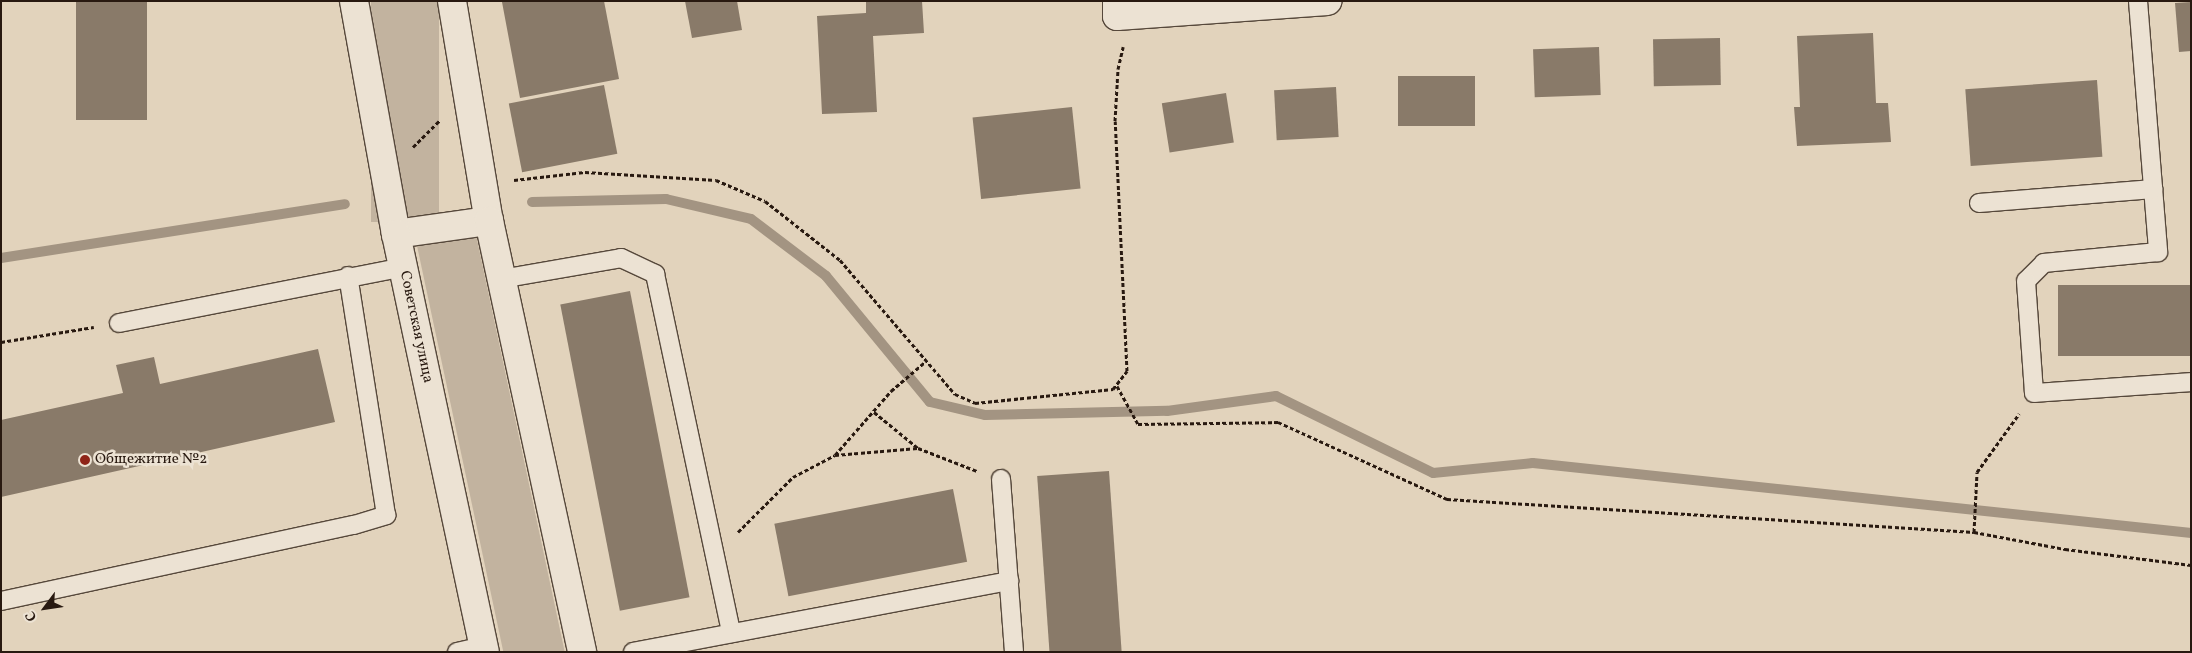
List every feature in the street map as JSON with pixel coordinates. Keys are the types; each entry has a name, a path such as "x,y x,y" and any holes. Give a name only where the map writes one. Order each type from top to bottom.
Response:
{"main road":[{"name":"Советская улица","path":"354,1 396,234 484,649"},
{"path":"452,1 488,221 582,652"},
{"path":"1124,8 1327,1"},
{"path":"396,234 488,221"}],"lane":[{"path":"2138,1 2158,252 2044,263 2026,282 2034,393 2191,382"},
{"path":"1980,203 2153,189"},
{"path":"501,279 621,258 655,274 731,633"},
{"path":"119,323 348,276 404,267"},
{"path":"1,601 354,525 386,515 348,276"},
{"path":"1001,479 1014,652"},
{"path":"633,652 1008,580"},
{"path":"457,652 484,649"}],"path":[{"path":"483,184 585,172 716,180 765,200 840,260 955,394 975,402 1101,391 1117,386 1127,371 1115,121 1124,8"},
{"path":"385,173 468,93"},
{"path":"1,342 119,323"},
{"path":"716,560 753,514 793,477 835,455 891,391 926,360"},
{"path":"1117,386 1138,424 1278,422 1447,499 1974,532 2065,549 2191,565"},
{"path":"874,412 918,448 1001,479"},
{"path":"1974,532 1974,490 1977,472 2014,423"},
{"path":"835,455 918,448"}],"shaded area":[{"path":"371,1 439,1 439,222 371,222"},
{"path":"475,230 565,652 503,652 416,242"}],"building":[{"path":"76,1 147,1 147,120 76,120"},
{"path":"604,1 619,79 520,98 502,2"},
{"path":"685,1 737,1 742,30 692,38"},
{"path":"866,1 922,1 924,33 873,36 877,112 822,114 817,16 866,13"},
{"path":"2191,2 2191,51 2179,52 2175,3"},
{"path":"1873,33 1876,103 1888,103 1891,142 1797,146 1794,107 1800,107 1797,36"},
{"path":"1720,38 1721,85 1654,86 1653,39"},
{"path":"1599,47 1601,95 1535,97 1533,49"},
{"path":"1398,76 1475,76 1475,126 1398,126"},
{"path":"2097,80 2102,157 1971,166 1965,89"},
{"path":"604,85 617,154 522,172 509,104"},
{"path":"1336,87 1339,137 1277,140 1274,90"},
{"path":"1226,93 1234,142 1170,153 1162,103"},
{"path":"1072,107 1081,189 981,199 973,117"},
{"path":"2058,285 2191,285 2191,356 2058,356"},
{"path":"630,291 690,597 620,611 560,305"},
{"name":"Общежитие №2","path":"318,349 335,422 1,497 1,420 123,393 116,365 154,357 160,384"},
{"path":"1109,471 1122,652 1049,652 1037,476"},
{"path":"953,489 967,562 788,596 774,524"}],"waterway":[{"path":"532,202 666,199 751,219 826,276 930,402 985,415 1167,411 1276,396 1433,473 1533,463 2191,533"},
{"path":"1,258 345,204"}],"place":[{"name":"Общежитие №2","path":"85,460"}]}
